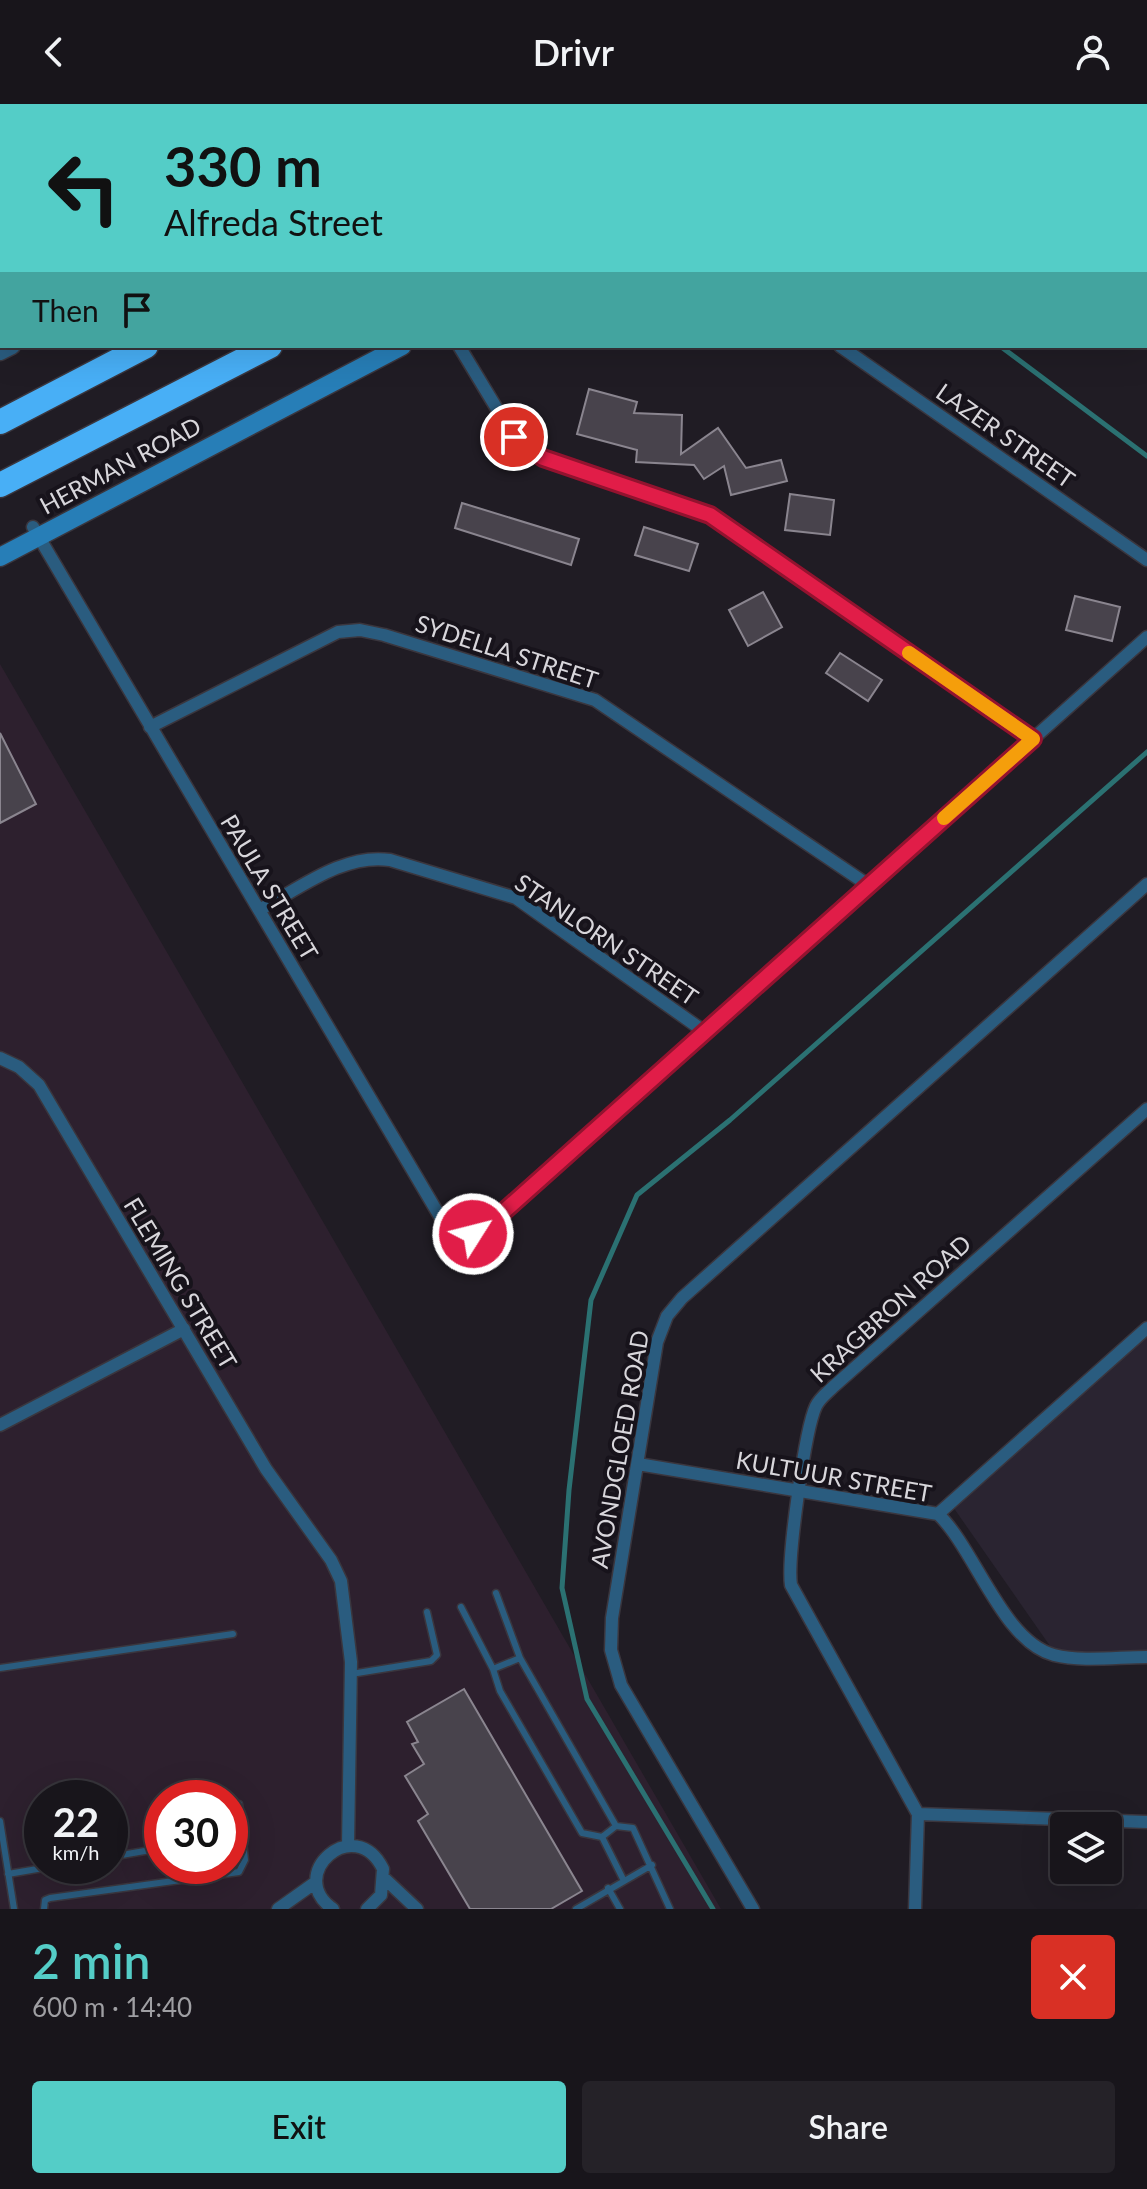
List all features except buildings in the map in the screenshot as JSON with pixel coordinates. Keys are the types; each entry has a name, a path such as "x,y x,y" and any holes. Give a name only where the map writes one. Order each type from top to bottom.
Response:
{"highway":[{"path":"0,422 142,348"},
{"path":"0,485 266,348"}],"main road":[{"name":"HERMAN ROAD","path":"0,557 36,532 185,450 221,438 398,348"},
{"name":"HERMAN ROAD","path":"0,545 36,532"}],"street":[{"path":"460,348 514,437 526,448 543,458 710,515 1033,739"},
{"name":"LAZER STREET","path":"843,348 1147,560"},
{"name":"PAULA STREET","path":"36,532 442,1220 459,1233 482,1231 705,1032"},
{"name":"SYDELLA STREET","path":"150,727 331,634 351,630 372,633 595,700 868,885"},
{"path":"705,1032 1147,637"},
{"name":"STANLORN STREET","path":"259,910 347,863 369,858 390,860 516,898 705,1032"},
{"name":"AVONDGLOED ROAD","path":"753,1909 634,1709 613,1661 612,1618 657,1342 667,1316 682,1298 1147,884"},
{"name":"FLEMING STREET","path":"0,1058 19,1067 39,1085 266,1469 341,1581 351,1674 348,1846"},
{"name":"KRAGBRON ROAD","path":"918,1814 793,1592 789,1570 814,1413 821,1398 1147,1109"},
{"path":"938,1514 1147,1328"},
{"path":"0,1425 184,1329"},
{"name":"KULTUUR STREET","path":"638,1464 938,1514 954,1529 1018,1630 1036,1647 1057,1656 1147,1657"},
{"path":"915,1909 918,1814 1147,1822"},
{"path":"278,1909 316,1882 325,1857 348,1846 373,1855 384,1878 417,1909"},
{"path":"369,1909 381,1895 384,1878"},
{"path":"316,1882 322,1899 333,1909"}],"lane":[{"path":"496,1593 520,1658 616,1826"},
{"path":"461,1607 493,1669 500,1691 582,1833 602,1837 616,1826 633,1828 670,1909"},
{"path":"351,1674 431,1661 437,1655 427,1612"},
{"path":"0,1668 233,1634"},
{"path":"493,1669 520,1658"},
{"path":"0,1821 14,1909"},
{"path":"602,1837 623,1879"},
{"path":"576,1909 623,1879 652,1865"},
{"path":"8,1874 24,1871"},
{"path":"44,1909 45,1900 50,1898 152,1884"},
{"path":"608,1888 620,1909"}],"shaded area":[{"path":"0,664 721,1909 0,1909"},
{"path":"1147,1335 1147,1659 1057,1656 951,1504"}],"waterway":[{"path":"1003,348 1147,456"},
{"path":"713,1909 587,1699 562,1588 569,1490 591,1300 637,1195 730,1120 1147,752"}],"slow traffic":[{"path":"909,653 1033,739 944,818"}],"route":[{"path":"473,1234 482,1231 1033,739 710,515 692,506 543,458 514,437"}]}
